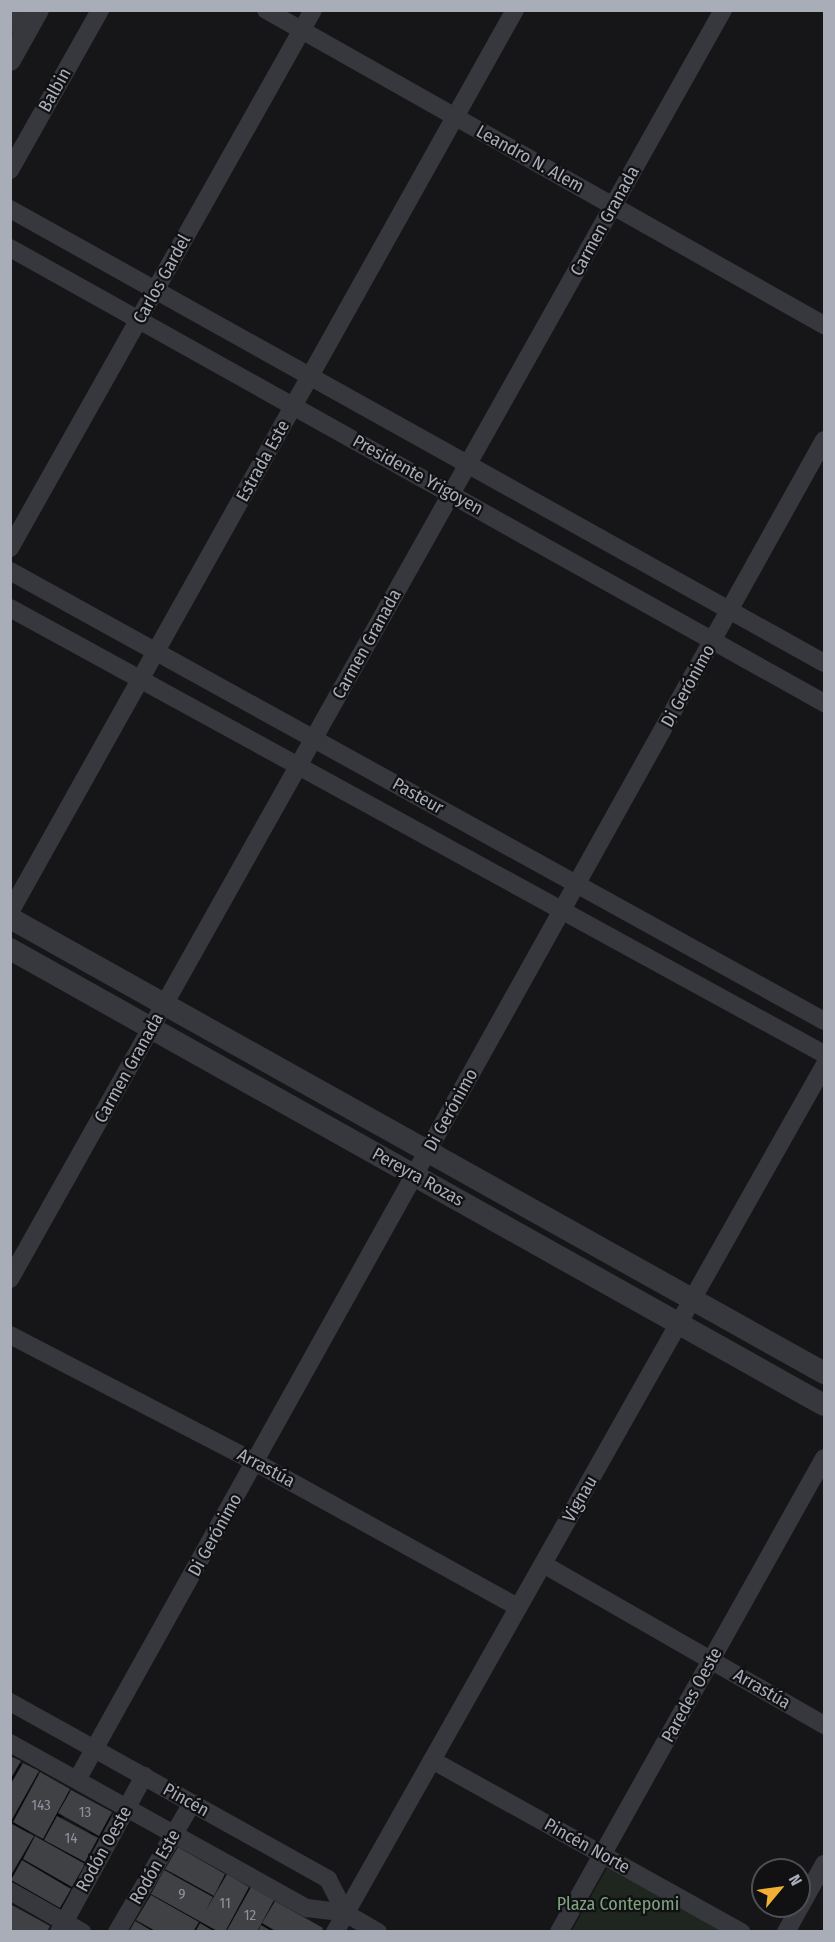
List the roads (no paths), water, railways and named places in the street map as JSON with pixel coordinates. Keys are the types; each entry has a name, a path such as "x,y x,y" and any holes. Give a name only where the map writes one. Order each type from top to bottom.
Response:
{"street":[{"path":"10,22 17,10"},
{"path":"10,60 38,10"},
{"name":"Balbin","path":"10,170 100,10"},
{"name":"Leandro N. Alem","path":"266,10 825,325"},
{"name":"Carlos Gardel","path":"10,548 313,10"},
{"name":"Estrada Este","path":"10,912 515,10"},
{"name":"Carmen Granada","path":"10,1279 723,10"},
{"name":"Presidente Yrigoyen","path":"10,209 825,663"},
{"name":"Presidente Yrigoyen","path":"10,248 825,703"},
{"name":"Di Gerónimo","path":"77,1780 825,440"},
{"name":"Pasteur","path":"10,571 825,1021"},
{"name":"Pasteur","path":"10,608 825,1054"},
{"name":"Pereyra Rozas","path":"10,918 825,1373"},
{"name":"Pereyra Rozas","path":"10,949 825,1405"},
{"name":"Vignau","path":"334,1932 825,1066"},
{"name":"Arrastúa","path":"10,1335 255,1462 518,1607"},
{"name":"Paredes Oeste","path":"559,1932 825,1458"},
{"name":"Arrastúa","path":"543,1564 825,1725"},
{"name":"Pincén","path":"10,1702 328,1879 345,1913"},
{"name":"Pincén","path":"10,1743 307,1908 345,1913 378,1932"},
{"name":"Pincén Norte","path":"432,1760 741,1932"},
{"name":"Rodón Oeste","path":"61,1927 144,1776"},
{"name":"Rodón Este","path":"117,1932 192,1803"},
{"path":"786,1932 825,1864"},
{"path":"10,1892 61,1927 82,1932"}],"park label":[{"name":"Plaza Contepomi","path":"618,1904"}]}
